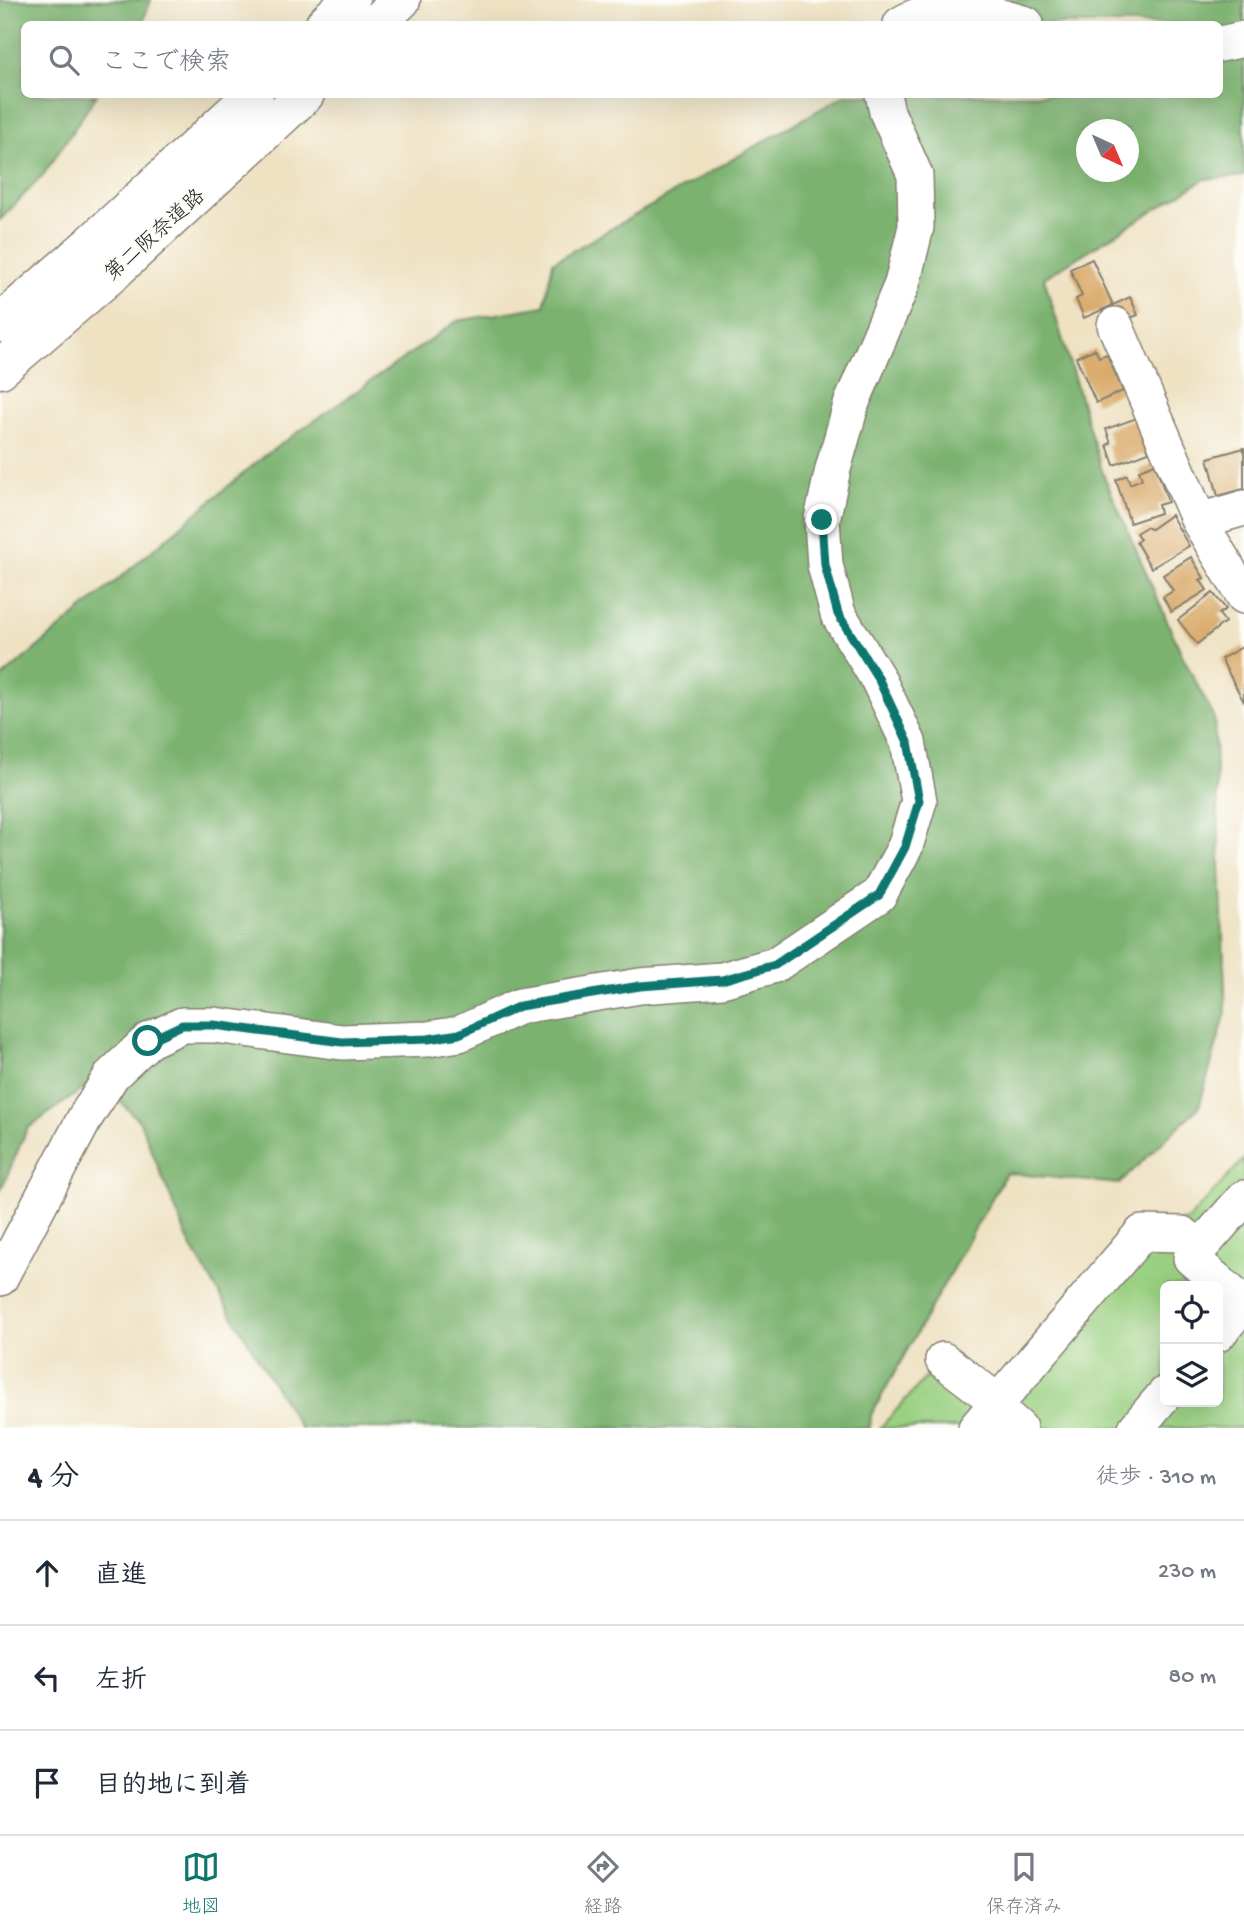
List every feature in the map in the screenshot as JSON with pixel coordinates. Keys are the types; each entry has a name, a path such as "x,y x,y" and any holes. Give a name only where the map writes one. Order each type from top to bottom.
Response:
{"highway":[{"path":"328,21 350,0"},
{"path":"379,21 401,0"},
{"name":"第二阪奈道路","path":"0,323 99,238 250,98"},
{"name":"第二阪奈道路","path":"0,369 111,274 301,98"}],"street":[{"path":"906,21 918,14 954,8 1016,21"},
{"path":"1223,43 1244,38"},
{"path":"0,1278 86,1116 112,1076 148,1041 182,1025 214,1025 342,1042 428,1039 482,1024 520,1006 640,986 722,980 775,965 879,895 905,847 919,801 908,742 878,678 838,614 825,565 822,520 832,469 852,402 902,284 916,227 915,175 887,112 884,98"},
{"path":"1115,325 1199,522 1244,596"},
{"path":"1199,522 1244,508"},
{"path":"1223,1328 1244,1304 1191,1258 1244,1198"},
{"path":"943,1360 997,1416 1142,1234 1182,1234 1200,1248"},
{"path":"1136,1428 1160,1400"}],"green space":[{"path":"0,0 151,0 143,21 21,21 21,98 95,98 43,175 0,220"},
{"path":"1009,0 1244,0 1244,176 1205,179 1044,278 1103,474 1182,655 1214,717 1226,1012 1199,1107 1119,1184 1006,1173 871,1415 870,1428 300,1428 190,1245 140,1122 98,1078 27,1129 0,1192 0,679 264,456 457,321 544,306 553,262 840,98 1223,98 1223,21 971,21"},
{"path":"1244,1159 1244,1428 880,1428 946,1355 999,1392 1140,1229 1188,1220"}],"building":[{"path":"1092,259 1113,305 1084,318 1076,299 1082,296 1070,269"},
{"path":"1130,297 1138,315 1121,322 1113,305"},
{"path":"1095,349 1099,357 1107,354 1123,391 1096,403 1076,357"},
{"path":"1137,418 1149,452 1114,465 1107,445 1111,443 1106,429"},
{"path":"1244,448 1244,489 1218,496 1208,458"},
{"path":"1155,464 1168,502 1158,505 1160,513 1130,523 1116,480 1127,475 1130,484 1142,479 1139,470"},
{"path":"1171,515 1189,546 1151,568 1136,542 1140,539 1136,533 1146,527 1151,529"},
{"path":"1191,557 1204,578 1200,580 1207,590 1171,612 1163,597 1173,591 1163,575"},
{"path":"1213,593 1226,609 1219,614 1225,622 1197,644 1178,620"},
{"path":"1244,646 1244,702 1221,659"}],"route":[{"path":"148,1041 182,1025 214,1025 342,1042 428,1039 459,1034 520,1006 640,986 722,980 775,965 879,895 905,847 919,801 908,742 878,678 838,614 825,565 822,520"}]}
